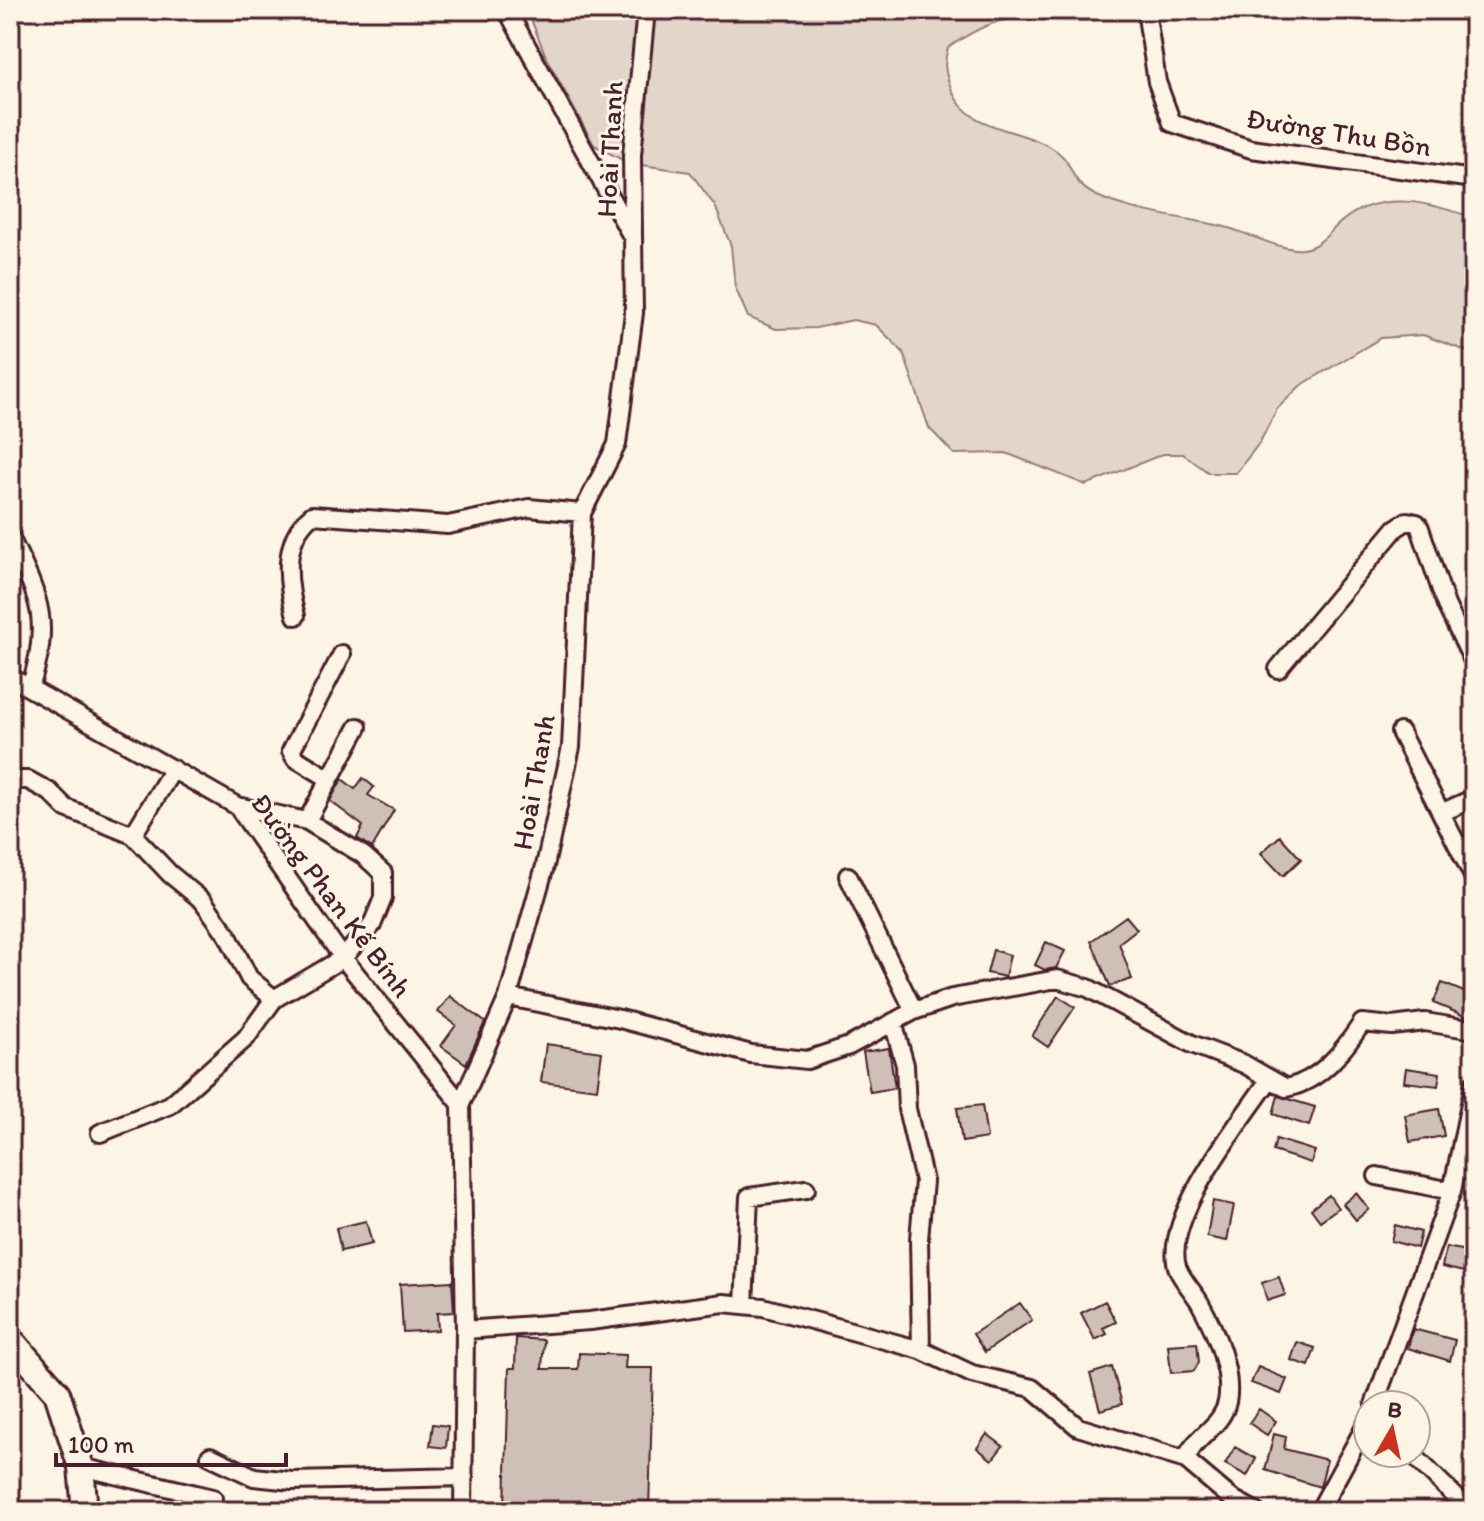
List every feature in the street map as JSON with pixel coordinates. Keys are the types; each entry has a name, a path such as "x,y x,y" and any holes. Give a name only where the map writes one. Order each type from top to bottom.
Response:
{"street":[{"path":"507,10 631,235"},
{"name":"Hoài Thanh","path":"463,1511 465,1330 461,1104 508,997 545,866 571,747 582,513 617,444 634,313 635,251 631,235 633,140 646,10"},
{"name":"Đường Thu Bồn","path":"1146,10 1157,82 1172,123 1251,149 1474,179"},
{"path":"296,616 287,574 297,534 312,515 448,525 529,508 582,513"},
{"path":"1278,669 1396,528 1407,521 1417,523 1420,528 1446,605 1474,663"},
{"path":"10,537 40,600 41,654 30,688"},
{"path":"328,778 295,758 291,751 342,654"},
{"name":"Đường Phan Kế Bính","path":"10,677 237,806 343,958 461,1104"},
{"path":"307,821 358,727"},
{"path":"1400,732 1441,813 1467,846 1474,878"},
{"path":"133,835 173,769"},
{"path":"10,780 28,780 50,792 66,808 133,835 170,874 203,901 228,936 249,978 274,999"},
{"path":"1441,813 1474,798"},
{"path":"100,1133 170,1105 246,1038 274,999 343,958 372,925 383,898 383,873 363,855 307,821 237,806"},
{"path":"848,876 914,1011"},
{"path":"508,997 620,1019 751,1054 807,1060 849,1046 914,1011 952,998 1057,979 1088,988 1192,1044 1244,1064 1286,1088 1319,1072 1342,1053 1362,1023 1392,1026 1425,1022 1474,1030"},
{"path":"893,1022 905,1065 907,1109 924,1181 919,1239 921,1350"},
{"path":"1186,1460 1189,1449 1221,1418 1227,1404 1229,1380 1201,1305 1176,1265 1175,1248 1183,1220 1211,1164 1269,1080"},
{"path":"1380,1389 1452,1191 1474,1084"},
{"path":"1377,1176 1452,1191"},
{"path":"744,1305 749,1197 806,1189"},
{"path":"465,1330 590,1321 724,1303 744,1305 921,1350 972,1374 1032,1388 1078,1427 1186,1460 1231,1498 1255,1511"},
{"path":"10,1339 57,1393 81,1467 85,1511"},
{"path":"1319,1511 1352,1451"},
{"path":"210,1456 254,1477 292,1481 464,1477"},
{"path":"81,1467 213,1498"},
{"path":"1427,1469 1470,1511"}],"shaded area":[{"path":"531,10 1100,10 1092,20 1003,20 955,43 948,48 945,68 959,102 981,121 1052,148 1067,162 1081,185 1092,193 1147,212 1230,228 1284,247 1309,247 1320,242 1356,211 1389,202 1423,204 1474,218 1474,354 1423,335 1381,338 1300,386 1277,409 1260,442 1236,473 1209,473 1183,454 1163,454 1086,485 1006,453 954,454 929,428 903,352 876,325 853,320 816,328 776,329 748,317 735,287 731,246 715,206 690,172 628,163 594,145 547,59 530,17"}],"building":[{"path":"363,778 374,787 368,795 394,810 372,848 357,838 363,826 330,801 342,779 355,789"},
{"path":"1280,836 1301,859 1283,876 1261,853"},
{"path":"1126,916 1137,929 1119,943 1132,979 1110,986 1091,941"},
{"path":"1046,942 1065,951 1056,968 1045,970 1035,965"},
{"path":"993,950 1010,955 1005,977 987,973"},
{"path":"1442,983 1474,996 1470,1018 1433,1003"},
{"path":"450,996 485,1022 466,1064 441,1046 456,1025 438,1012"},
{"path":"1058,996 1075,1007 1048,1047 1032,1036"},
{"path":"546,1044 602,1052 597,1089 541,1082"},
{"path":"889,1048 895,1088 870,1092 863,1052"},
{"path":"1406,1068 1440,1073 1438,1086 1404,1082"},
{"path":"1278,1096 1315,1107 1309,1126 1273,1114"},
{"path":"982,1105 987,1138 962,1142 957,1108"},
{"path":"1439,1109 1444,1136 1410,1142 1405,1115"},
{"path":"1276,1139 1315,1151 1311,1163 1273,1151"},
{"path":"1356,1193 1369,1209 1356,1220 1343,1204"},
{"path":"1329,1195 1338,1208 1320,1221 1311,1209"},
{"path":"1213,1201 1234,1205 1227,1241 1207,1237"},
{"path":"366,1221 372,1244 341,1251 336,1228"},
{"path":"1395,1225 1421,1232 1417,1248 1391,1241"},
{"path":"1446,1247 1472,1252 1468,1273 1442,1267"},
{"path":"1279,1277 1285,1295 1267,1301 1262,1283"},
{"path":"452,1281 454,1312 437,1313 438,1330 403,1332 400,1284"},
{"path":"1105,1301 1116,1322 1103,1328 1107,1334 1095,1340 1081,1313"},
{"path":"1020,1303 1032,1320 985,1352 973,1334"},
{"path":"1413,1329 1455,1340 1450,1361 1408,1348"},
{"path":"516,1338 544,1340 542,1369 578,1369 579,1353 626,1355 625,1368 653,1368 649,1511 510,1511 510,1507 505,1507 509,1368 515,1368"},
{"path":"1297,1342 1315,1348 1309,1366 1291,1360"},
{"path":"1197,1343 1199,1362 1194,1371 1171,1373 1168,1345"},
{"path":"1112,1367 1122,1404 1100,1410 1090,1374"},
{"path":"1258,1367 1287,1379 1281,1394 1251,1383"},
{"path":"1259,1409 1276,1421 1267,1435 1249,1423"},
{"path":"433,1424 448,1426 446,1448 430,1446"},
{"path":"987,1434 1003,1446 992,1460 977,1448"},
{"path":"1274,1434 1286,1437 1284,1449 1327,1460 1320,1487 1265,1470"},
{"path":"1235,1447 1256,1459 1247,1476 1225,1464"}]}
